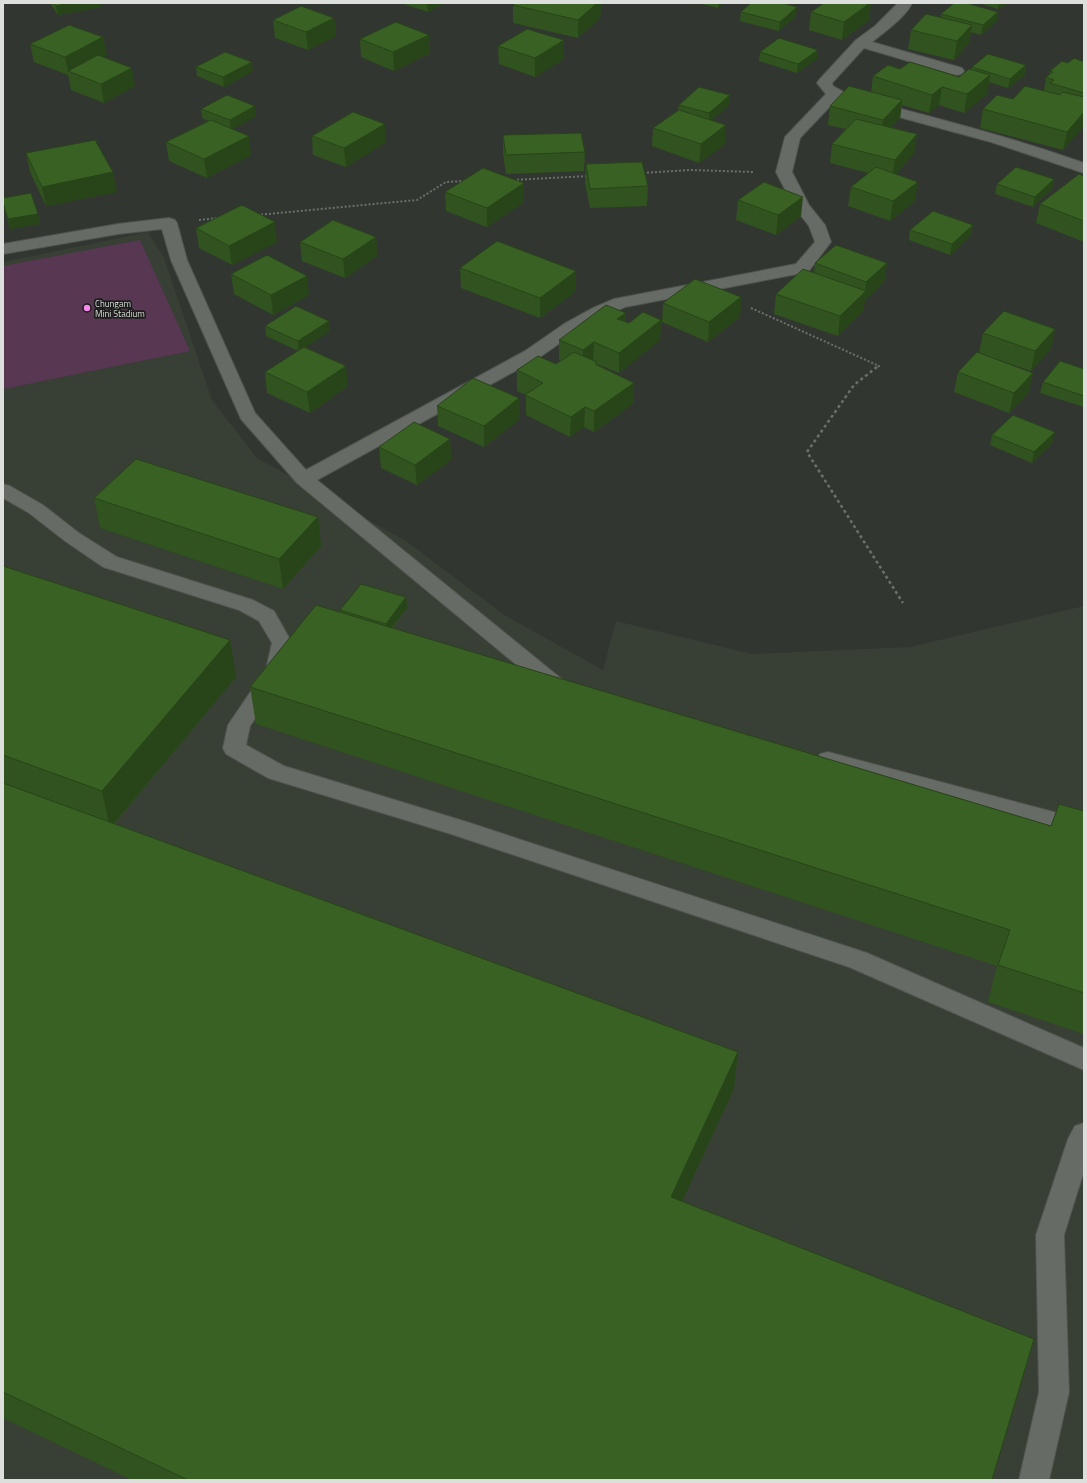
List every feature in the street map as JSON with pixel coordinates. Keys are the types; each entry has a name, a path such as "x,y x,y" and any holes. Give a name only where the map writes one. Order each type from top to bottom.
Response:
{"street":[{"path":"905,3 904,6 880,29 861,43 824,83 827,88 846,99 987,137 1084,168"},
{"path":"861,43 957,71"},
{"path":"304,479 531,355 570,328 599,312 620,303 802,268 823,242 818,225 802,207 784,172 793,137 824,103 835,94"},
{"path":"3,249 118,229 169,223 179,260 247,415 304,479 559,690 582,696"},
{"path":"3,490 36,509 72,537 110,562 246,605 267,616 282,643 276,670 239,725 234,748 276,772 459,828 858,960 1084,1059"},
{"path":"806,754 1084,828"},
{"path":"1034,1480 1054,1392 1050,1235 1081,1139 1084,1134"}],"path":[{"path":"642,173 689,170 784,172"},
{"path":"508,180 594,176"},
{"path":"254,215 417,200 446,182 469,181"},
{"path":"169,223 223,218"},
{"path":"720,284 751,308 878,366 854,385 807,452 903,603"}],"shaded area":[{"path":"148,232 164,258 212,400 257,458 406,541 506,616 603,670 616,621 752,654 910,647 1084,606 1084,1480 3,1480 3,262"},
{"name":"Chungam Mini Stadium","path":"140,240 190,351 3,389 3,266"}],"building":[{"path":"54,3 70,3 56,6"},
{"path":"515,3 597,3 578,20 513,5"},
{"path":"751,3 782,3 797,7 780,22 741,12"},
{"path":"824,3 870,3 844,22 811,12"},
{"path":"954,3 966,3 998,12 983,25 941,14"},
{"path":"301,6 334,18 306,32 273,20"},
{"path":"926,14 972,25 957,41 911,30"},
{"path":"396,22 429,35 393,52 360,39"},
{"path":"69,25 103,37 65,57 30,44"},
{"path":"527,29 564,40 535,58 498,46"},
{"path":"779,38 818,50 798,64 760,52"},
{"path":"225,52 252,62 223,77 196,67"},
{"path":"988,54 1026,65 1010,79 972,67"},
{"path":"98,55 132,68 101,84 68,71"},
{"path":"1074,58 1084,62 1084,93 1050,83 1054,80 1046,77 1053,72 1050,71 1062,61 1068,63"},
{"path":"910,62 959,77 969,69 990,75 967,94 942,87 932,95 873,76 888,65 900,69"},
{"path":"849,86 902,100 883,120 830,106"},
{"path":"1025,86 1060,95 1062,92 1084,97 1084,112 1067,132 983,109 997,95 1013,99"},
{"path":"699,87 730,95 709,113 679,105"},
{"path":"227,95 255,106 230,120 201,109"},
{"path":"679,110 726,125 701,144 653,128"},
{"path":"353,112 385,124 344,148 312,136"},
{"path":"856,119 917,134 895,160 832,144"},
{"path":"211,120 249,136 204,159 166,142"},
{"path":"581,133 585,152 506,155 503,135"},
{"path":"95,140 113,172 42,187 26,153"},
{"path":"642,162 648,186 590,189 586,164"},
{"path":"876,167 918,182 893,201 851,187"},
{"path":"1016,167 1054,179 1035,197 997,184"},
{"path":"483,168 524,183 487,208 445,192"},
{"path":"1079,174 1084,176 1084,221 1040,204"},
{"path":"764,182 803,197 778,215 738,200"},
{"path":"31,193 38,214 8,219 3,198"},
{"path":"242,205 275,222 229,246 196,228"},
{"path":"933,211 973,225 952,244 910,230"},
{"path":"333,220 376,237 343,259 300,242"},
{"path":"497,241 576,271 540,298 460,268"},
{"path":"836,245 887,263 866,282 815,263"},
{"path":"267,255 307,276 271,295 231,274"},
{"path":"803,269 866,291 840,316 776,294"},
{"path":"695,279 741,297 709,322 663,303"},
{"path":"606,305 626,313 617,319 629,323 643,312 661,320 619,353 594,342 583,350 559,340"},
{"path":"296,306 329,321 298,341 265,326"},
{"path":"1004,311 1055,329 1035,351 983,333"},
{"path":"304,347 346,366 307,392 265,372"},
{"path":"574,352 597,362 595,364 634,383 594,411 585,407 571,417 525,395 543,383 517,370 538,356 556,364"},
{"path":"977,352 1033,373 1014,393 958,372"},
{"path":"1060,361 1084,369 1084,396 1043,382"},
{"path":"473,378 519,398 484,426 437,406"},
{"path":"1013,415 1055,432 1034,452 992,435"},
{"path":"414,422 450,439 415,465 379,447"},
{"path":"136,459 318,517 279,559 94,498"},
{"path":"3,566 230,640 102,791 3,755"},
{"path":"361,584 406,597 386,624 340,610"},
{"path":"316,605 1051,826 1059,804 1084,811 1084,993 998,965 1010,930 250,687"},
{"path":"3,783 738,1052 671,1197 1034,1339 992,1480 188,1480 3,1392"}],"place":[{"name":"Chungam Mini Stadium","path":"87,308"}]}
